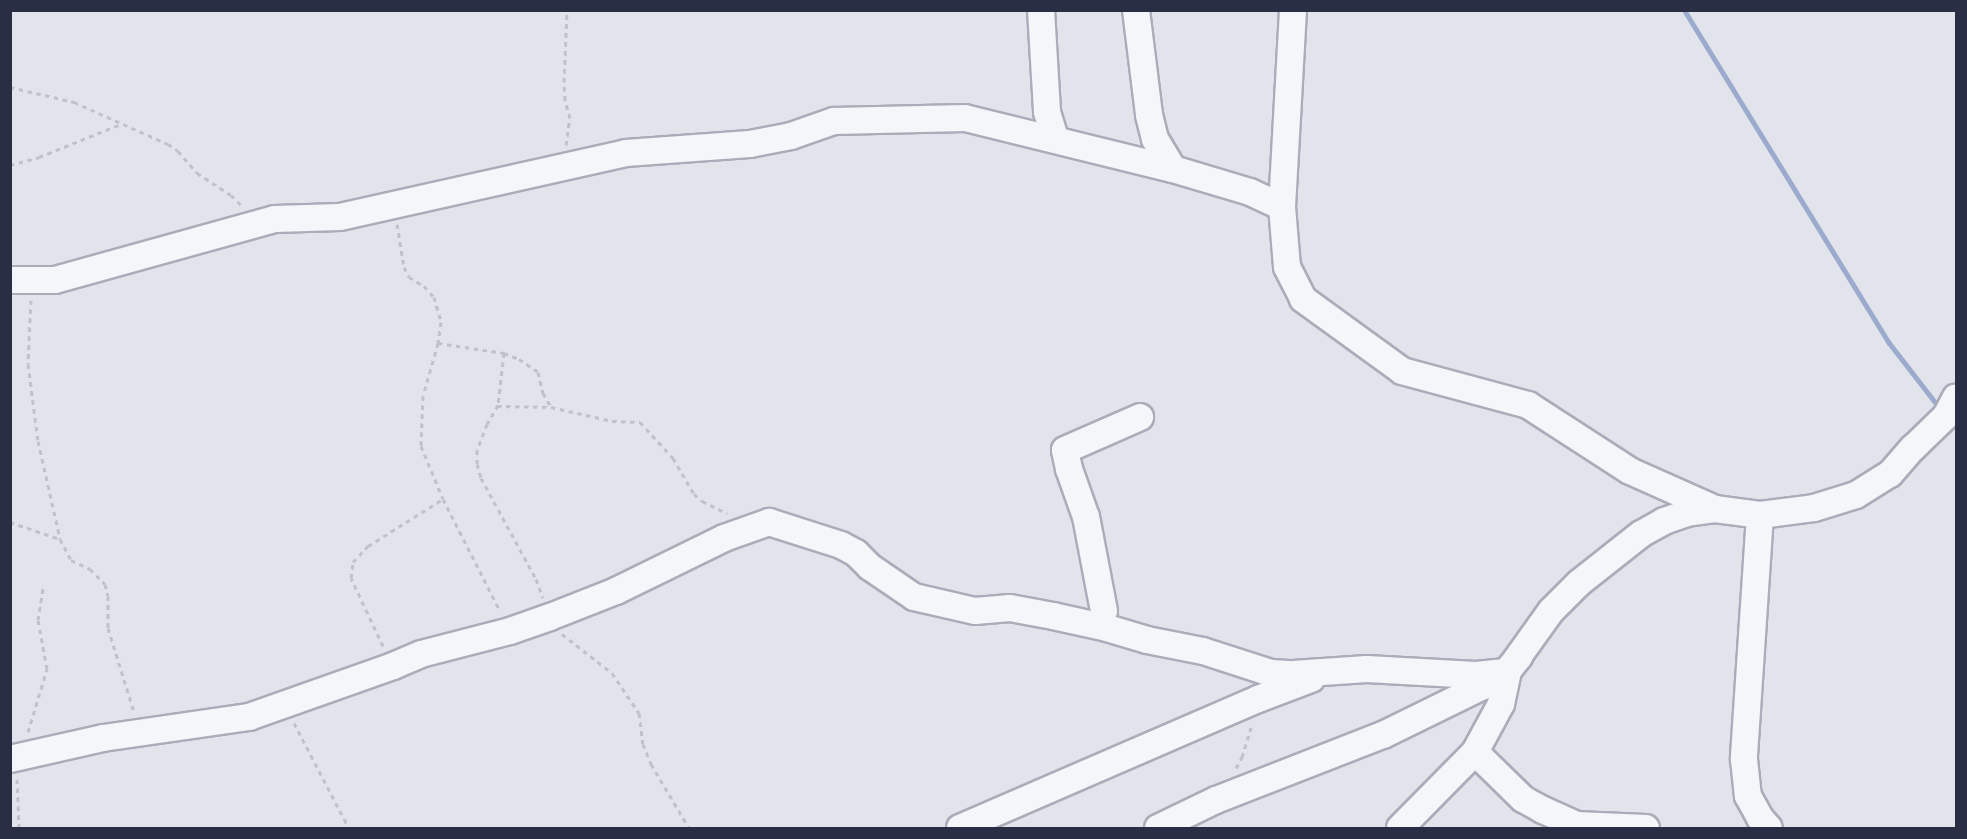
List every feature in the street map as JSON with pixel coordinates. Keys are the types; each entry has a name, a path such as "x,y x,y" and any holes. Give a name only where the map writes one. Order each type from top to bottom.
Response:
{"street":[{"path":"1041,10 1047,111 1055,139"},
{"path":"1136,10 1149,115 1155,139 1173,169"},
{"path":"1293,10 1282,207 1287,267 1303,299 1402,371 1528,405 1630,471 1715,509"},
{"path":"21,281 55,280 85,273 258,222 274,219 340,217 626,153 750,144 791,136 834,121 965,118 1173,169 1250,192 1282,207"},
{"path":"1158,828 1216,801 1383,735 1481,687 1500,681 1551,611 1579,583 1641,534 1664,521 1687,513 1715,509 1760,515 1814,508 1856,495 1890,474 1912,448 1946,416 1956,397"},
{"path":"1104,611 1086,517 1069,469 1065,450 1140,417"},
{"path":"1760,515 1744,759 1748,796 1760,818 1769,828"},
{"path":"16,757 249,717 421,654 510,631 545,618 616,591 752,526 769,522 841,544 914,597 967,609 1010,609 1053,616 1147,640 1203,651 1271,673 1367,669 1476,675 1506,672 1513,664"},
{"path":"1053,616 1104,611 1167,630 1203,651"},
{"path":"1400,828 1474,752 1501,704 1513,664"},
{"path":"960,828 1258,699 1330,672"},
{"path":"1474,752 1523,798 1576,825 1646,828"}],"path":[{"path":"561,168 570,118 565,100 564,82 567,10"},
{"path":"10,87 74,102 178,151 197,173 231,195 258,222"},
{"path":"10,165 39,157 122,123"},
{"path":"391,207 397,222 404,267 409,277 424,286 434,297 441,322 438,344 423,396 421,446 443,499 510,631"},
{"path":"21,281 28,364 38,441 60,539 71,560 90,569 107,589 108,628 140,734"},
{"path":"438,344 504,353 535,369 551,407"},
{"path":"504,353 497,406 477,450 477,464 481,478 536,579 545,618 612,673 639,713 642,744 651,764 689,828"},
{"path":"497,406 551,407 612,421 640,422 674,458 694,494 702,501 752,526"},
{"path":"393,666 350,572 353,562 368,546 443,499"},
{"path":"10,522 60,539"},
{"path":"19,828 16,757 47,669 38,620 44,584"},
{"path":"1216,801 1242,758 1258,699"},
{"path":"285,705 349,828"}],"waterway":[{"path":"1684,10 1889,343 1941,410"}]}
